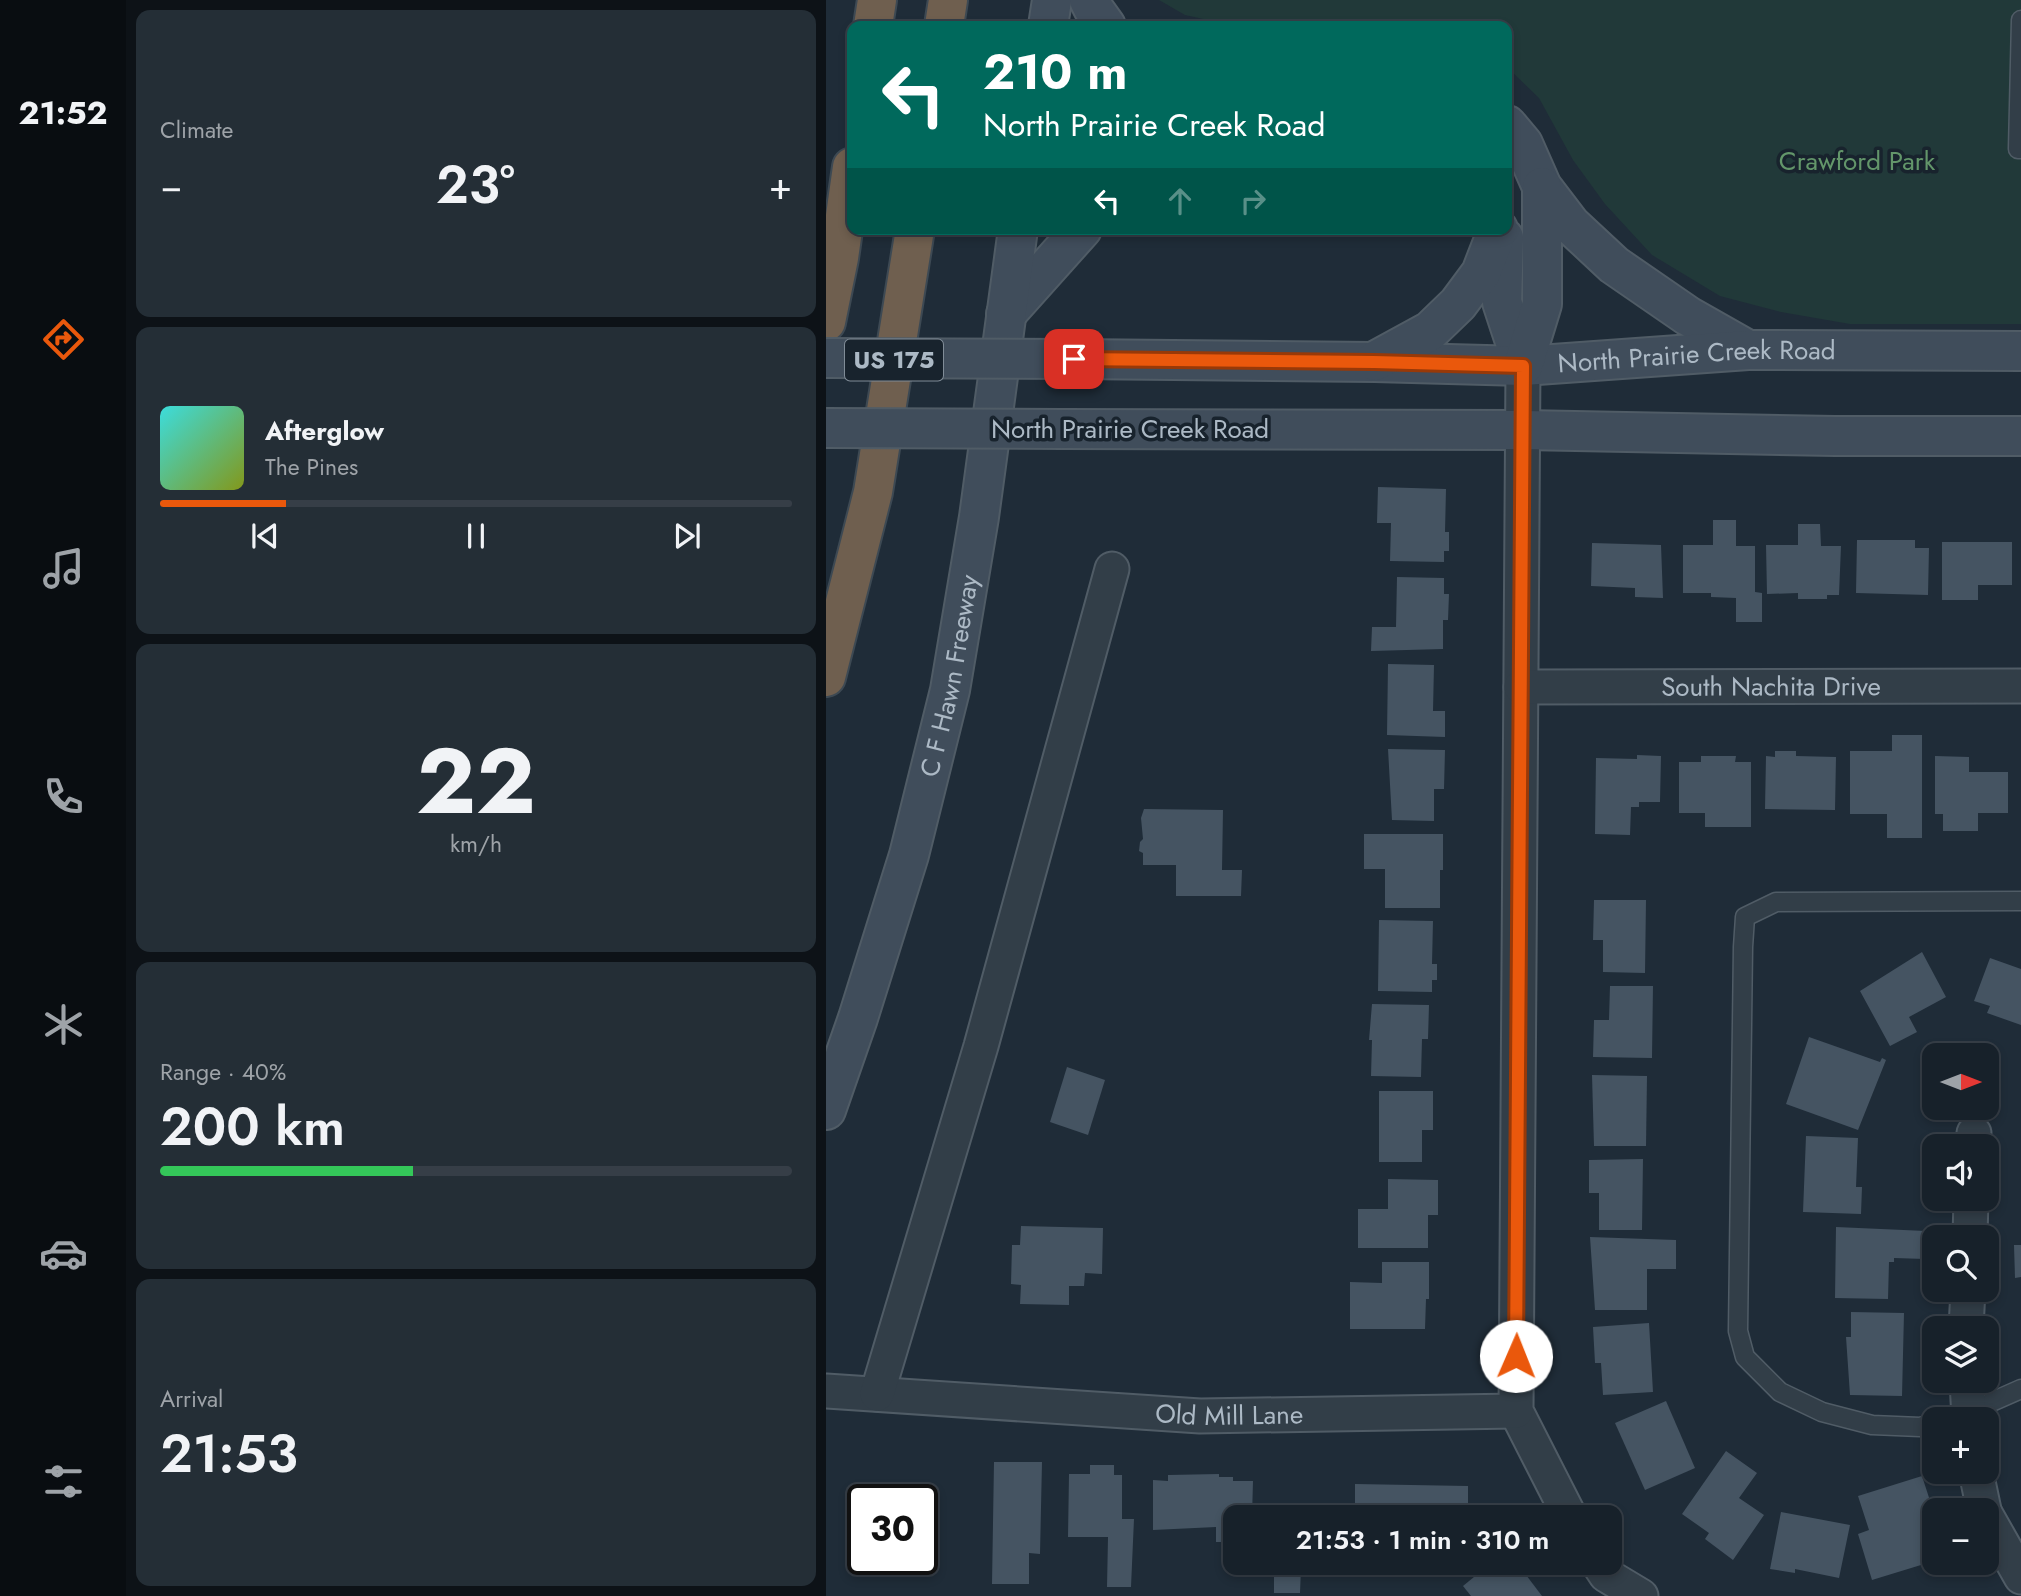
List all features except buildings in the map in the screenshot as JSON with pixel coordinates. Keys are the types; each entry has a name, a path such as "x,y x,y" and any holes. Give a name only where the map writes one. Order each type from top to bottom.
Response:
{"highway":[{"path":"874,21 877,0"},
{"path":"945,21 948,0"},
{"name":"US 175","path":"826,322 847,202"},
{"name":"US 175","path":"826,677 873,492 914,235"}],"main road":[{"path":"1049,21 1052,0"},
{"path":"1089,0 1102,21"},
{"path":"1512,131 1522,144 1542,187 1571,225 1614,265 1688,316 1748,350"},
{"path":"1523,366 1542,304 1542,187"},
{"name":"C F Hawn Freeway","path":"826,1110 909,855 950,690 979,517 1017,235"},
{"path":"1006,314 1077,235"},
{"path":"1374,362 1430,331 1458,303 1481,272 1496,235"},
{"path":"1504,235 1502,302 1523,366"},
{"name":"North Prairie Creek Road","path":"826,358 1374,362 1523,366 1748,350 2021,351"},
{"name":"North Prairie Creek Road","path":"826,428 1522,430 1835,436 2021,436"}],"street":[{"path":"1523,366 1516,1411 1564,1505"},
{"path":"877,1394 981,1046 1112,569"},
{"name":"South Nachita Drive","path":"1521,687 2021,686"},
{"name":"Old Mill Lane","path":"826,1391 1200,1416 1516,1411"},
{"path":"1999,1537 2021,1577"},
{"path":"1606,1575 1642,1596"}],"lane":[{"path":"2021,20 2018,149 2021,149"},
{"path":"1922,1426 1872,1425 1822,1412 1780,1392 1745,1357 1738,1331 1745,917 1776,902 2021,901"},
{"path":"1965,1407 2021,1389"}],"green space":[{"name":"Crawford Park","path":"1159,0 2021,0 2021,324 1850,324 1781,312 1720,296 1652,255 1605,204 1573,160 1539,98 1512,72 1512,21 1213,21 1185,15"}],"route":[{"path":"1074,359 1523,366 1516,1356"}]}
